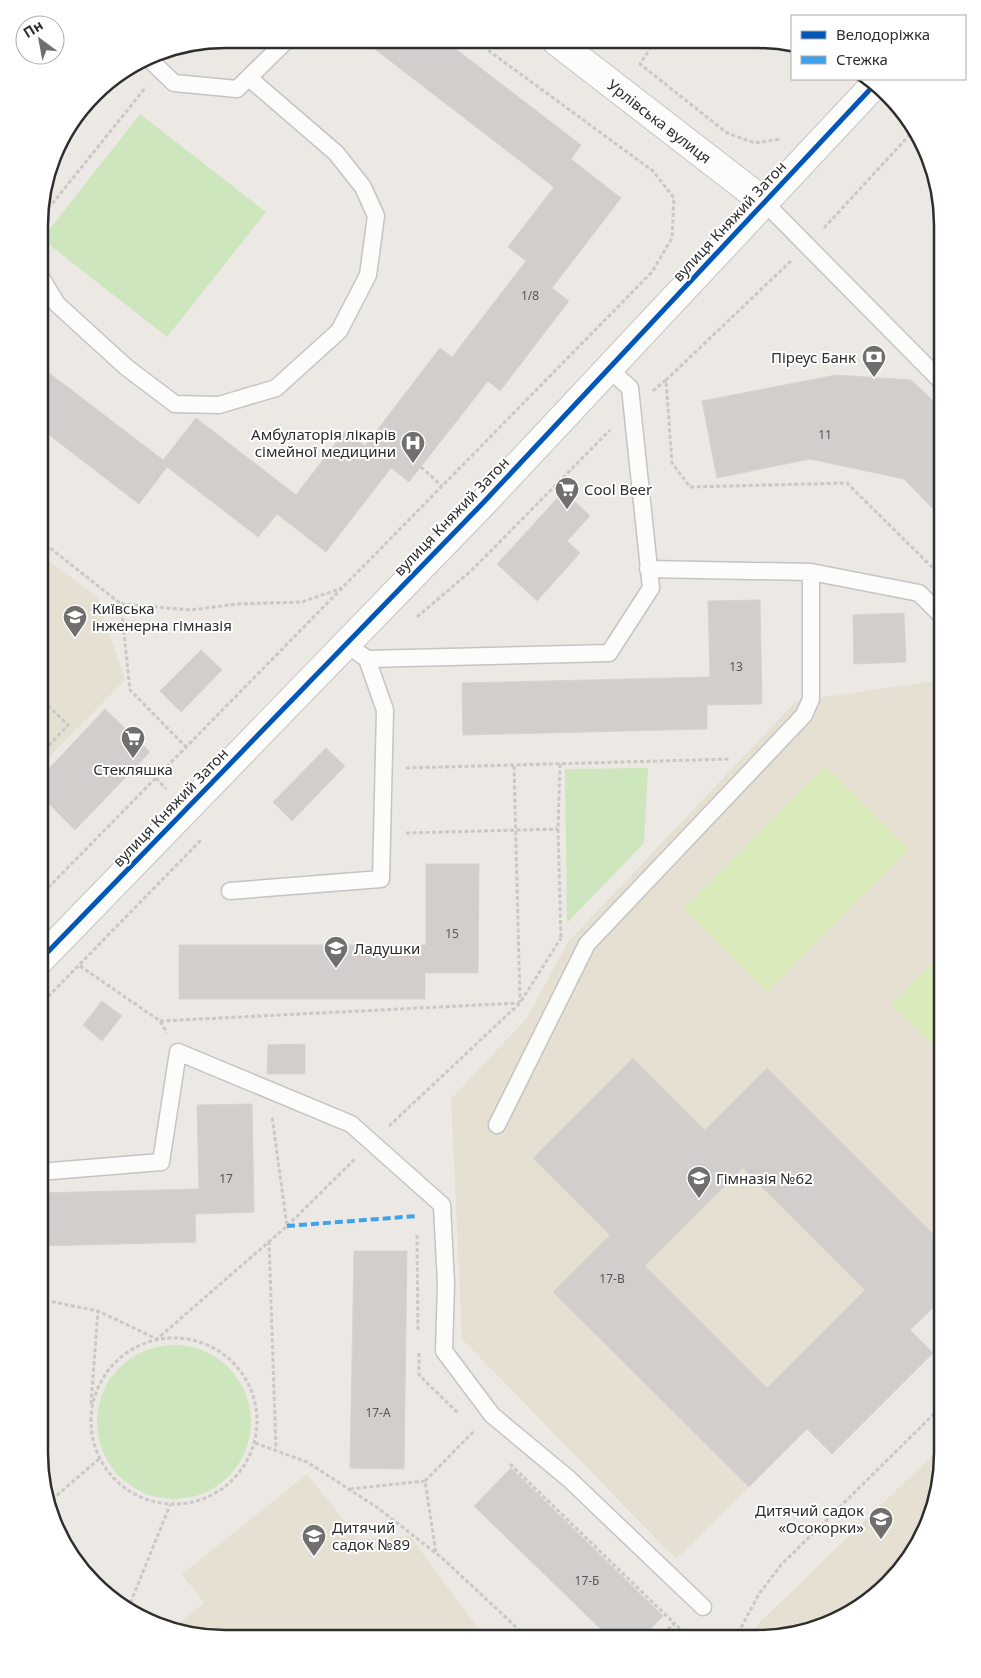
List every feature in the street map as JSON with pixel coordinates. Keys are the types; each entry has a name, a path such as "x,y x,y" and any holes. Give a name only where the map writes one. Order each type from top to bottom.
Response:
{"street":[{"name":"Урлівська вулиця","path":"565,48 763,201"},
{"name":"вулиця Княжий Затон","path":"48,952 482,504 763,201 870,89"}],"lane":[{"path":"153,63 174,82 237,89 279,48"},
{"path":"48,289 57,304 126,367 175,404 219,405 276,388 339,331 368,274 376,216 364,187 336,153 248,78"},
{"path":"763,201 934,374"},
{"path":"367,659 609,653 651,588 630,388 608,368"},
{"path":"648,569 810,572 919,593 934,608"},
{"path":"497,1125 587,944 804,715 811,699 810,572"},
{"path":"230,891 381,879 385,710 367,659 346,644"},
{"path":"48,1171 161,1162 178,1052 351,1124 442,1205 446,1284 444,1351 492,1415 569,1479 703,1607"}],"path":[{"path":"48,889 652,272 672,238 674,198 653,171 485,48"},
{"path":"650,48 640,64 727,133 755,143 780,140"},
{"path":"48,209 160,70"},
{"path":"845,206 909,135"},
{"path":"766,286 666,380 672,463 690,486 847,483 934,569"},
{"path":"421,467 442,486"},
{"path":"48,546 120,604 191,610 236,604 302,602 343,587"},
{"path":"120,604 130,690 186,747"},
{"path":"48,706 68,725 48,746"},
{"path":"383,769 734,759"},
{"path":"157,1339 287,1226 520,1003 561,938 558,829 560,764"},
{"path":"514,766 514,830 520,1003"},
{"path":"382,833 558,829"},
{"path":"48,997 80,966 160,1020 178,1052"},
{"path":"160,1020 520,1003"},
{"path":"268,1090 287,1226"},
{"path":"269,1241 276,1450"},
{"path":"48,1301 98,1311 157,1339"},
{"path":"91,1409 98,1385 113,1364 133,1348 157,1339 185,1338 212,1347 235,1363 251,1387 258,1414 255,1443 244,1468 224,1489 199,1501 170,1505 149,1501 128,1492 111,1478 99,1459 91,1435 91,1409 98,1311"},
{"path":"740,1630 759,1594 781,1566 934,1414"},
{"path":"350,1489 425,1481 475,1430"},
{"path":"255,1443 307,1462 378,1508 436,1553 519,1630"},
{"path":"54,1498 99,1459"},
{"path":"425,1481 436,1553"},
{"path":"130,1604 170,1505"},
{"path":"668,1630 674,1624"},
{"path":"673,1630 674,1624"},
{"path":"674,1624 681,1630"}],"shaded area":[{"name":"Київська інженерна гімназія","path":"48,560 97,597 125,680 48,758"},
{"name":"Гімназія №62","path":"934,681 934,1306 911,1330 932,1351 832,1454 807,1429 676,1559 462,1339 451,1099 527,1018 568,942 796,701"},
{"name":"Дитячий садок «Осокорки»","path":"934,1454 930,1488 920,1521 904,1552 882,1579 855,1601 813,1621 779,1629 755,1630 758,1624"},
{"name":"Дитячий садок №89","path":"307,1474 359,1539 410,1536 479,1630 213,1630 190,1627 178,1624 204,1603 182,1574"}],"green space":[{"path":"140,114 266,212 167,337 48,244 48,231"},
{"path":"826,766 909,849 767,992 684,909"},
{"path":"648,768 644,843 567,923 565,769"},
{"path":"934,961 934,1045 892,1005"},
{"path":"174,1345 189,1346 204,1351 229,1367 245,1392 250,1407 250,1437 245,1452 229,1477 204,1493 189,1498 174,1499 159,1498 144,1493 119,1477 103,1452 98,1437 97,1422 98,1407 103,1392 119,1367 144,1351 159,1346"}],"building":[{"path":"373,48 454,48 581,145 571,159 621,198 552,288 569,301 500,391 488,381 409,482 391,468 326,552 277,514 258,537 167,467 139,504 48,434 48,372 163,460 196,418 296,495 345,431 365,446 440,348 452,357 526,261 508,247 554,187"},
{"path":"836,375 911,380 934,402 934,510 904,479 810,459 717,478 702,401"},
{"path":"564,491 590,516 567,541 580,553 537,601 497,564"},
{"path":"760,600 762,704 707,705 707,729 463,735 462,683 710,677 708,601"},
{"path":"904,613 906,662 854,664 853,615"},
{"path":"201,650 222,670 181,712 160,691"},
{"path":"105,709 150,752 75,830 48,803 48,770"},
{"path":"326,748 345,766 292,821 273,802"},
{"path":"426,864 479,864 478,973 425,973 425,999 179,999 179,945 426,945"},
{"path":"102,1001 122,1016 102,1041 83,1025"},
{"path":"305,1044 305,1074 267,1074 268,1045"},
{"path":"633,1058 705,1130 767,1068 934,1235 934,1307 910,1330 933,1353 832,1454 807,1429 749,1487 553,1292 610,1235 533,1158","holes":["743,1168 865,1290 767,1388 645,1266"]},
{"path":"252,1104 254,1212 195,1214 196,1242 48,1246 48,1193 199,1189 197,1105"},
{"path":"354,1251 407,1251 404,1469 350,1468"},
{"path":"511,1468 663,1616 650,1630 602,1630 474,1506"}],"marked path":[{"path":"287,1226 417,1216"}],"cycle path":[{"path":"48,952 482,504 870,89"}],"place":[{"name":"Піреус Банк","path":"874,378"},
{"name":"Амбулаторія лікарів сімейної медицини","path":"413,464"},
{"name":"Cool Beer","path":"567,510"},
{"name":"Київська інженерна гімназія","path":"75,638"},
{"name":"Стекляшка","path":"133,759"},
{"name":"Ладушки","path":"336,969"},
{"name":"Гімназія №62","path":"699,1199"},
{"name":"Дитячий садок «Осокорки»","path":"881,1540"},
{"name":"Дитячий садок №89","path":"314,1557"}]}
